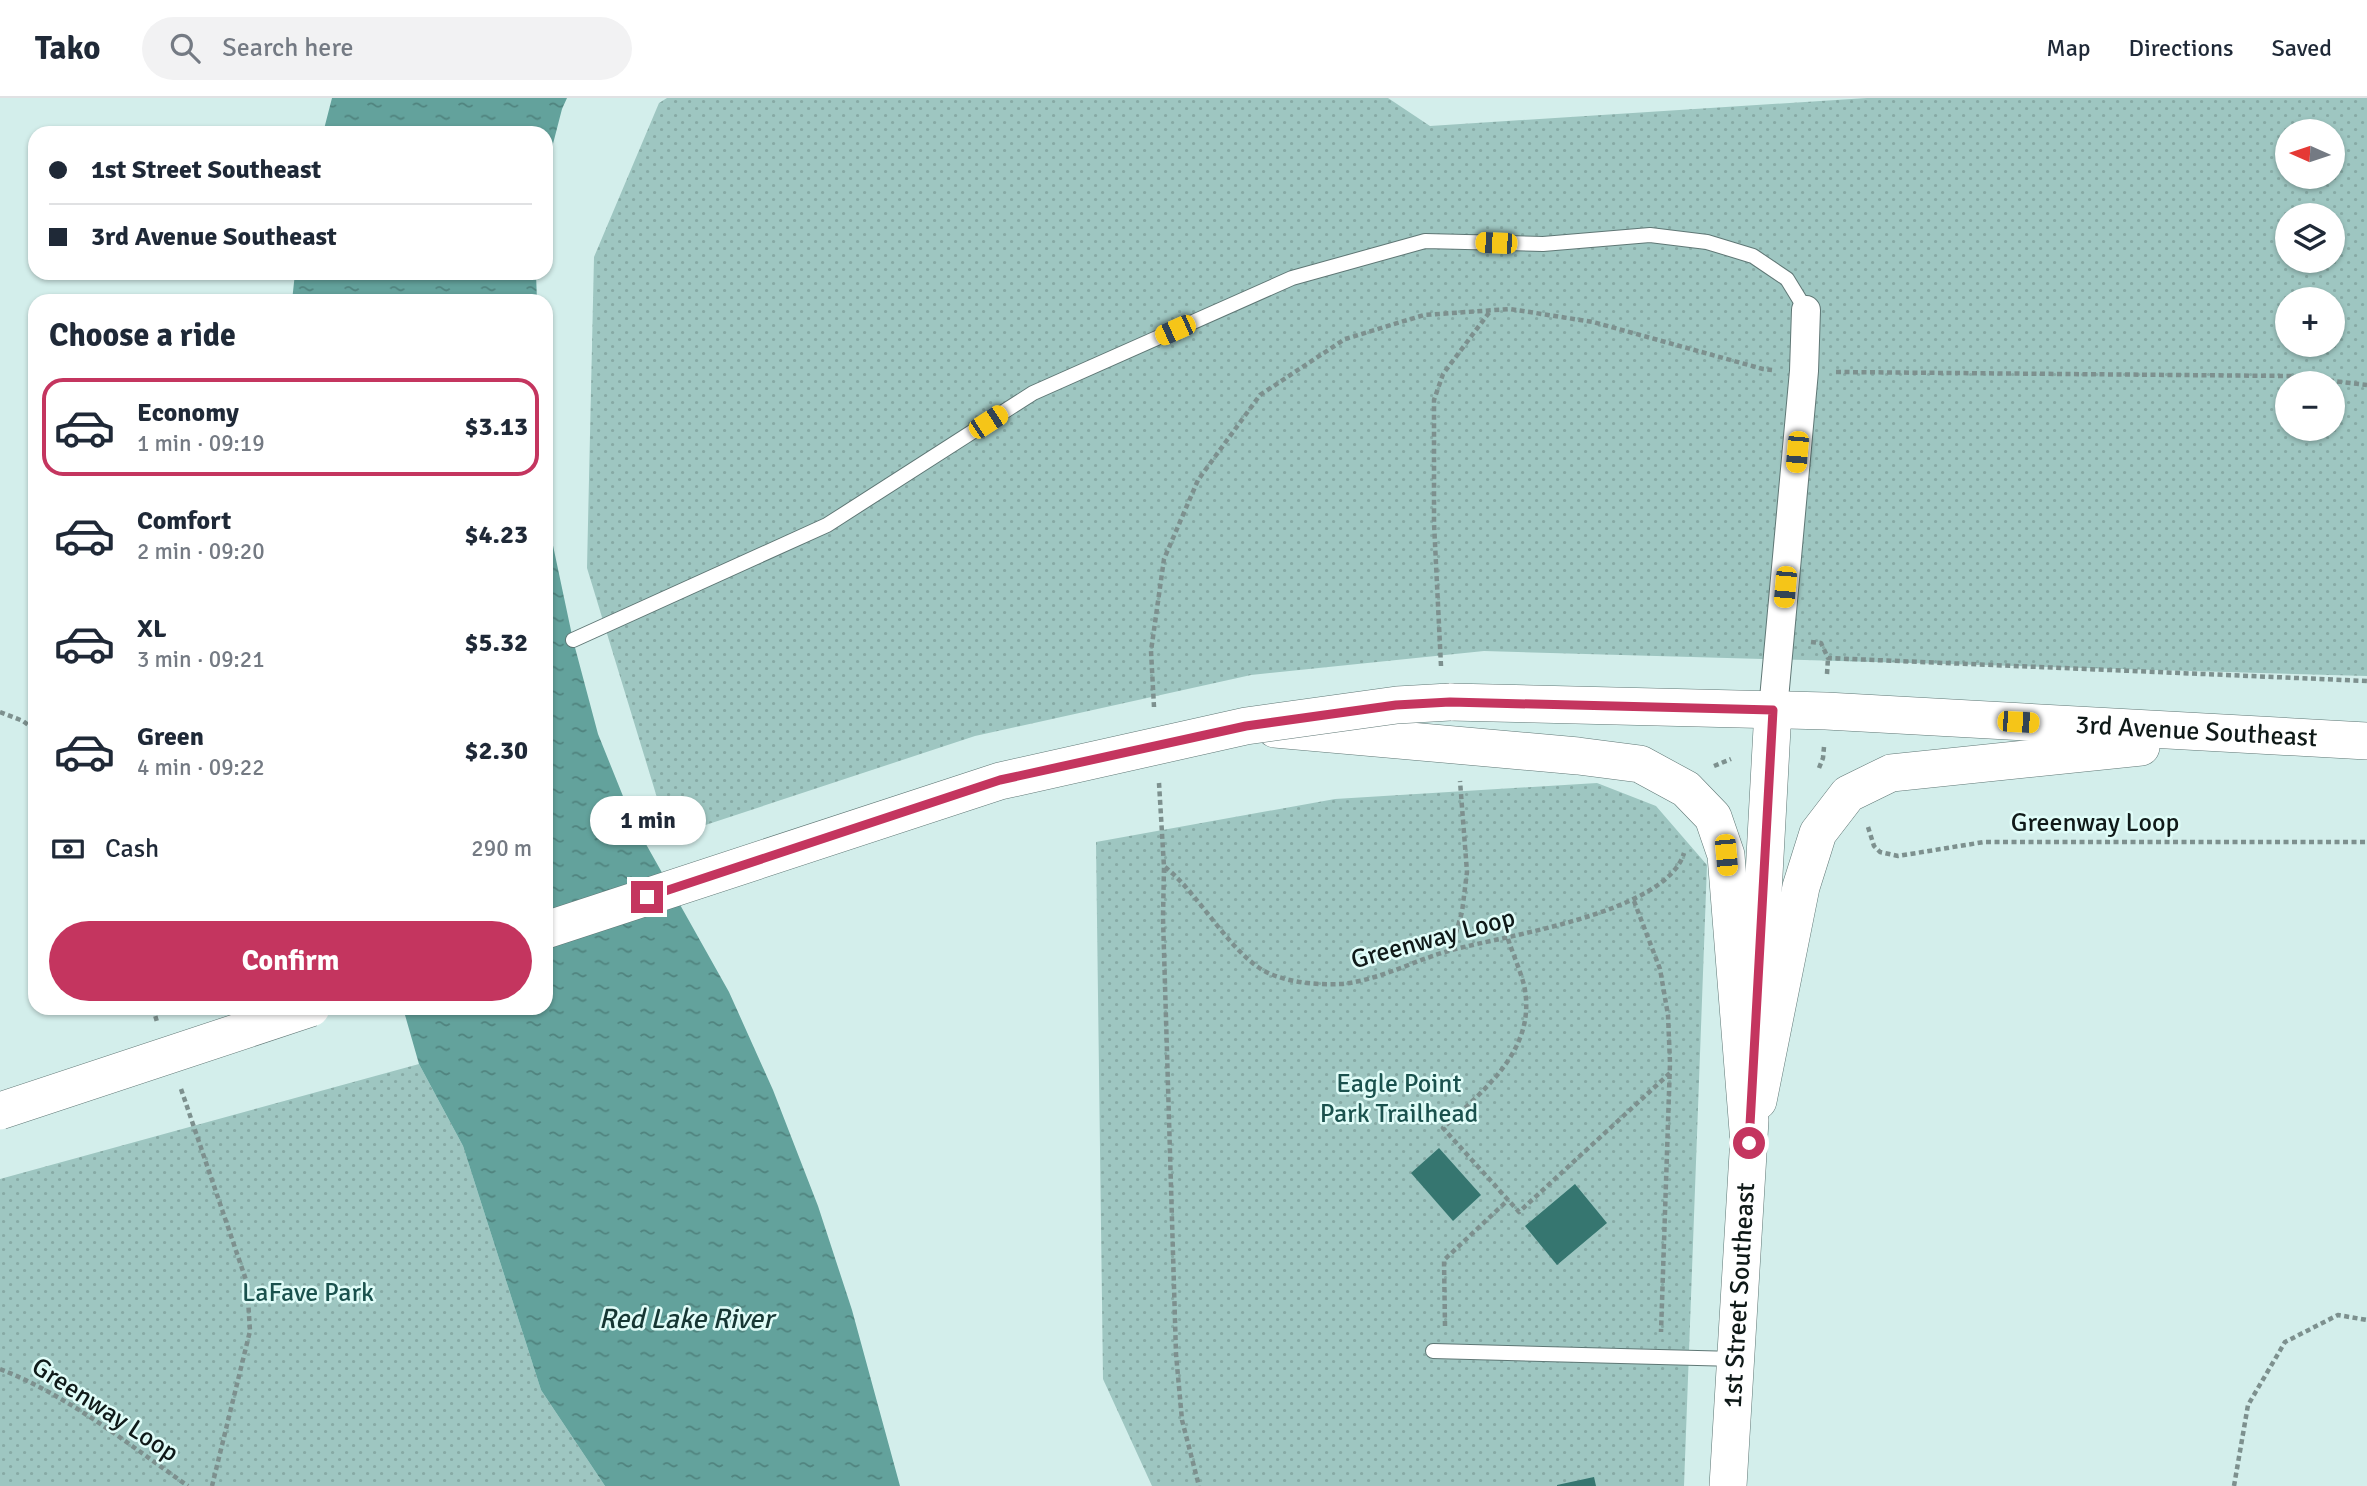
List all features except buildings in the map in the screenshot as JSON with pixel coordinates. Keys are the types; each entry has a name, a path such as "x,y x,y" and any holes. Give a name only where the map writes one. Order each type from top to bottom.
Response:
{"street":[{"name":"1st Street Southeast","path":"1728,1486 1773,710 1804,371 1806,310"},
{"name":"3rd Avenue Southeast","path":"553,928 1000,780 1246,726 1396,705 1450,702 1826,711 2367,741"},
{"path":"1246,726 1578,755 1640,764 1686,789 1713,817 1726,855 1749,1143"},
{"path":"1749,1143 1801,887 1818,833 1848,794 1891,773 2265,735"},
{"path":"0,1111 290,1015"}],"lane":[{"path":"573,640 827,525 1033,393 1292,278 1425,241 1543,244 1650,234 1707,242 1753,256 1787,279 1806,310"},
{"path":"1439,1352 1737,1359"}],"path":[{"path":"1155,718 1151,651 1164,559 1198,480 1260,395 1345,339 1424,315 1510,309 1593,322 1763,369 2290,376 2367,385"},
{"path":"1450,702 1439,661 1434,523 1434,400 1443,374 1492,310"},
{"path":"1811,642 1821,643 1828,657 1826,674"},
{"path":"1828,657 2367,681"},
{"path":"0,712 28,725"},
{"path":"1819,768 1824,742"},
{"path":"1451,950 1462,912 1467,873 1458,758 1453,745"},
{"path":"1158,772 1164,867 1163,918 1176,1354 1182,1420 1199,1486"},
{"name":"Greenway Loop","path":"1865,822 1874,846 1880,852 1898,856 1984,842 2367,842"},
{"name":"Greenway Loop","path":"1164,867 1180,878 1249,960 1270,974 1302,983 1341,984 1382,976 1451,950 1508,939 1634,901 1664,882 1677,870 1684,855 1684,844"},
{"path":"1634,901 1660,969 1668,1015 1670,1073 1660,1357"},
{"path":"1508,939 1524,986 1526,1016 1519,1037 1507,1064 1488,1086 1443,1128 1519,1212 1670,1073"},
{"path":"155,1015 161,1033"},
{"path":"178,1083 247,1283 250,1331 212,1486"},
{"path":"1439,1352 1444,1260 1508,1200"},
{"path":"2234,1486 2248,1405 2285,1342 2338,1315 2367,1320"},
{"name":"Greenway Loop","path":"0,1368 67,1401 188,1486"}],"green space":[{"path":"667,98 1388,98 1430,126 1867,98 2367,98 2367,676 1484,651 1251,675 975,736 669,837 587,568 594,257 659,103"},
{"name":"Eagle Point Park Trailhead","path":"1597,783 1656,806 1707,865 1684,1486 1152,1486 1103,1379 1096,842 1335,799"},
{"name":"LaFave Park","path":"419,1064 463,1146 541,1390 605,1486 0,1486 0,1179"}],"water":[{"path":"332,98 567,98 553,144 553,126 325,126"},
{"path":"294,280 536,280 537,294 293,294"},
{"name":"Red Lake River","path":"553,545 573,640 598,734 633,821 729,992 773,1090 818,1206 852,1310 900,1486 605,1486 541,1390 463,1146 419,1064 405,1015 553,1015"}],"route":[{"path":"647,897 1000,780 1246,726 1396,705 1450,702 1773,710 1749,1143"}]}
